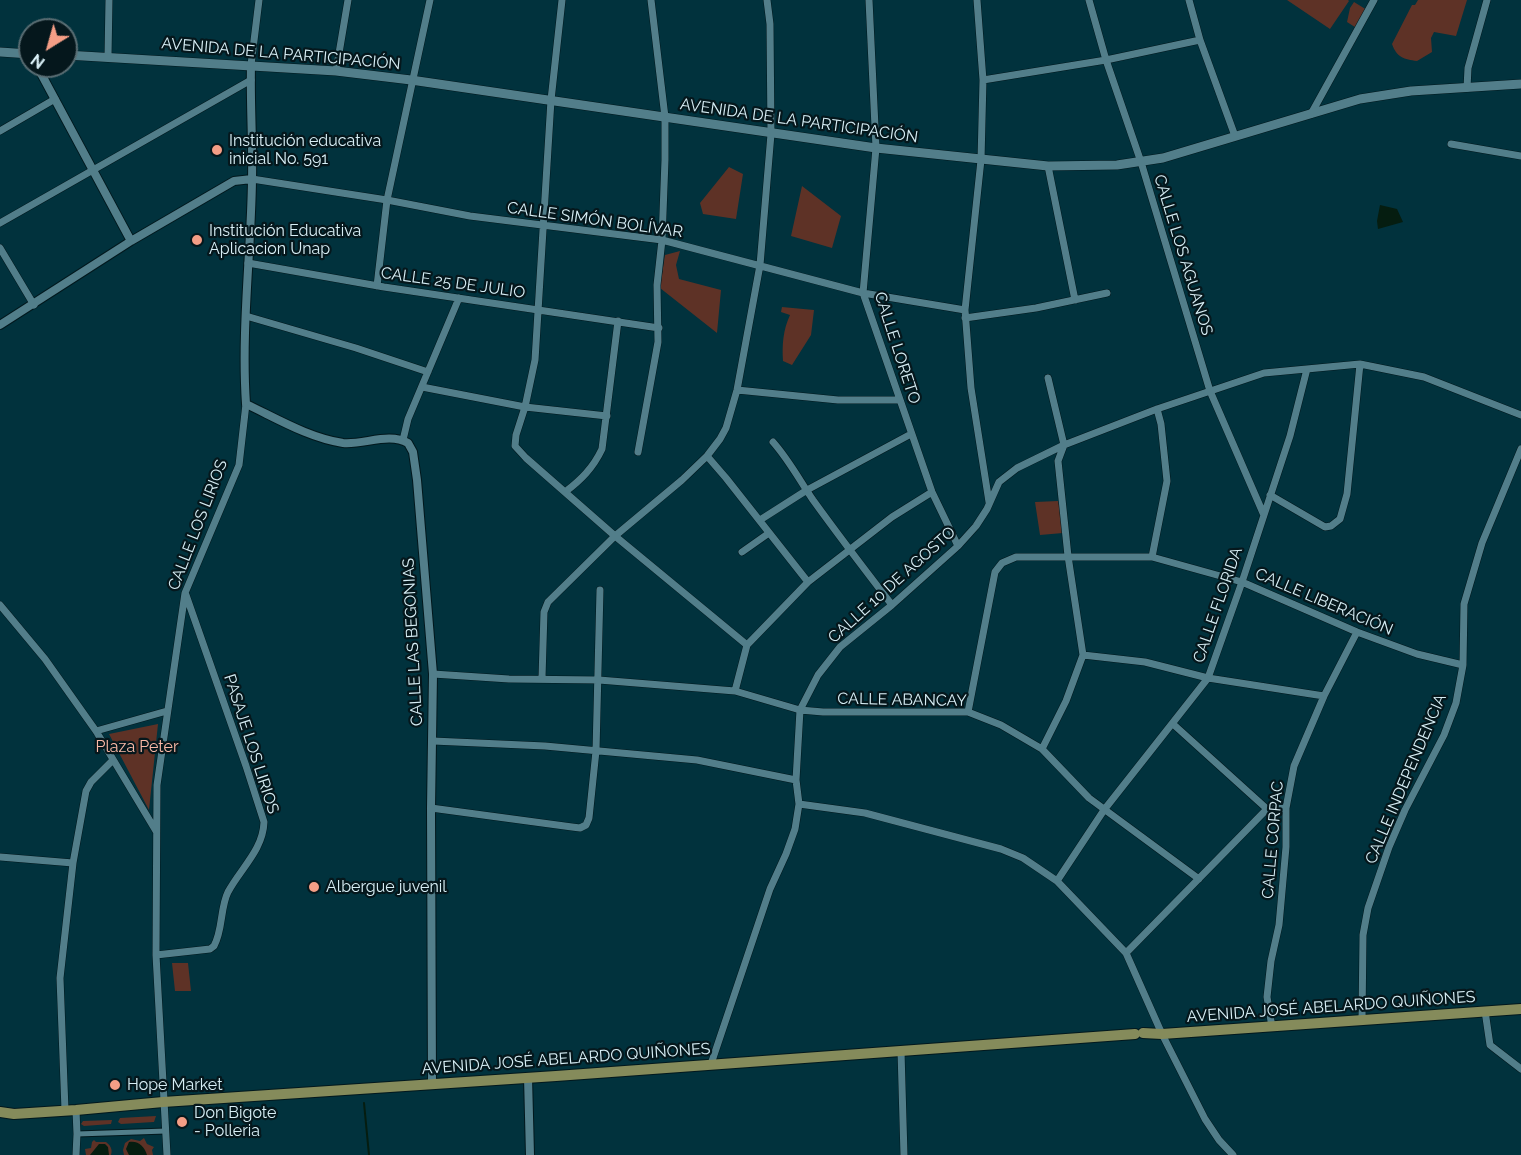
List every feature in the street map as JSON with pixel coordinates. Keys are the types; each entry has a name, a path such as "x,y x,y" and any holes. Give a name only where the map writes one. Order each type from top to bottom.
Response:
{"main road":[{"path":"0,52 18,53"},
{"name":"AVENIDA DE LA PARTICIPACIÓN","path":"78,56 336,71 550,100 771,134 876,148 1048,166 1117,165 1163,158 1360,99 1411,91 1521,84"},
{"name":"AVENIDA JOSÉ ABELARDO QUIÑONES","path":"0,1112 14,1114 1139,1033 1162,1034 1521,1009"}],"street":[{"path":"108,57 109,0"},
{"path":"251,65 259,0"},
{"path":"336,71 348,0"},
{"path":"377,286 387,200 430,0"},
{"path":"562,0 550,100 535,360 515,442 518,450 615,536 747,645"},
{"path":"638,452 658,342 657,285 662,240 665,117 651,0"},
{"path":"542,678 545,607 615,536 682,480 720,440 726,428 737,390 760,265 771,134 770,24 766,0"},
{"name":"CALLE LORETO","path":"869,0 876,148 863,294 932,492 958,546"},
{"path":"977,0 983,80 981,160 965,314 971,388 990,504"},
{"name":"CALLE LOS AGUANOS","path":"1089,0 1210,391 1263,513"},
{"path":"1189,0 1200,40 1235,136"},
{"path":"1311,114 1374,0"},
{"path":"1467,88 1468,68 1487,0"},
{"path":"983,80 1106,60 1200,40"},
{"name":"CALLE LOS LIRIOS","path":"167,1155 156,955 157,784 185,592 239,465 246,404 244,378 252,179 251,65"},
{"path":"44,78 131,241"},
{"path":"0,223 251,80"},
{"path":"0,131 55,99"},
{"path":"1451,144 1521,155"},
{"path":"1048,166 1075,300"},
{"path":"0,325 131,241 234,181 252,179"},
{"name":"CALLE SIMÓN BOLÍVAR","path":"252,179 387,200 470,216 662,240 863,294 965,314 1036,308 1107,293"},
{"path":"0,248 34,305"},
{"name":"CALLE 25 DE JULIO","path":"248,263 377,286 659,328"},
{"path":"246,404 324,439 345,443 403,440 408,419 459,298"},
{"path":"246,316 428,372"},
{"path":"565,492 595,464 602,450 618,321"},
{"path":"1270,495 1325,526 1331,526 1340,519 1347,494 1360,364"},
{"name":"CALLE 10 DE AGOSTO","path":"711,1064 770,889 795,829 799,804 796,780 800,710 818,675 840,647 892,605 958,546 976,526 990,504 999,483 1017,468 1064,445 1157,409 1264,374 1307,369 1360,364 1424,377 1521,415"},
{"name":"CALLE FLORIDA","path":"1057,881 1104,810 1208,678 1290,436 1307,369"},
{"path":"1042,749 1066,701 1083,655 1068,556 1058,461 1064,445 1048,378"},
{"path":"422,387 525,407 607,416"},
{"path":"737,390 838,400 899,400"},
{"path":"1152,557 1167,481 1161,424 1157,409"},
{"path":"760,520 807,490 911,434"},
{"name":"CALLE LAS BEGONIAS","path":"403,440 411,448 417,480 433,674 432,1084"},
{"path":"773,442 850,551 892,605"},
{"name":"CALLE INDEPENDENCIA","path":"1362,1020 1363,934 1368,908 1389,847 1405,810 1444,735 1456,703 1464,665 1464,604 1482,543 1521,449"},
{"path":"706,456 808,582"},
{"path":"735,691 747,645 808,582 892,517 932,492"},
{"path":"742,552 769,533"},
{"name":"CALLE LIBERACIÓN","path":"968,712 995,572 998,567 1016,557 1152,557 1242,582 1357,632 1417,654 1464,665"},
{"path":"431,808 584,827 589,818 596,751 600,590"},
{"name":"PASAJE LOS LIRIOS","path":"156,955 210,949 214,946 227,894 259,845 264,822 185,592"},
{"path":"0,605 45,659 96,731 156,831"},
{"name":"CALLE CORPAC","path":"1272,1027 1267,997 1271,961 1279,925 1287,808 1294,766 1324,696 1357,632"},
{"path":"1083,655 1145,662 1208,678 1324,696"},
{"name":"CALLE ABANCAY","path":"433,674 599,680 735,691 800,710 823,712 968,712 1001,725 1042,749 1089,798 1199,879"},
{"path":"96,731 167,711"},
{"path":"1173,724 1267,809"},
{"path":"433,741 697,760 796,780"},
{"path":"76,1155 77,1134 70,1110 60,978 73,863 86,791 91,782 113,760"},
{"path":"799,804 865,813 1001,849 1023,858 1057,881 1126,953 1162,1034 1205,1119 1219,1140 1233,1155"},
{"path":"1126,953 1267,809 1287,808"},
{"path":"0,857 73,863"},
{"path":"1485,1011 1490,1045 1521,1069"},
{"path":"901,1051 904,1155"},
{"path":"528,1077 530,1155"},
{"path":"77,1134 166,1131"}],"green space":[{"path":"1287,0 1348,0 1349,1 1330,29"},
{"path":"1418,0 1467,0 1456,36 1434,32 1431,38 1432,52 1417,61 1402,57 1392,44 1412,5 1415,5"},
{"path":"1354,2 1367,10 1358,29 1347,22"},
{"path":"729,167 743,174 736,219 703,214 700,203"},
{"path":"802,186 841,216 832,248 791,236"},
{"path":"680,251 676,265 679,279 721,290 717,333 660,288 665,255"},
{"path":"782,307 814,310 811,335 792,365 783,361 784,338 790,315 781,312"},
{"path":"1058,501 1064,525 1063,533 1040,535 1035,502"},
{"name":"Plaza Peter","path":"158,724 149,810 109,734"},
{"path":"172,963 188,963 191,991 175,991"},
{"path":"156,1116 154,1122 121,1124 118,1122 120,1118"},
{"path":"112,1120 111,1124 84,1126 81,1124 83,1121"},
{"path":"144,1138 147,1144 154,1147 153,1155 124,1155 125,1143 131,1139 140,1141"},
{"path":"94,1140 106,1142 110,1146 111,1155 86,1155 85,1149 91,1148"}],"shaded area":[{"path":"1380,205 1397,209 1403,222 1378,229"},
{"path":"129,1142 141,1145 147,1155 129,1155 126,1149"},
{"path":"99,1144 105,1144 108,1147 109,1155 90,1155"}],"waterway":[{"path":"364,1103 369,1155"}],"place":[{"name":"Institución educativa inicial No. 591","path":"217,150"},
{"name":"Institución Educativa Aplicacion Unap","path":"197,240"},
{"name":"Albergue juvenil","path":"314,887"},
{"name":"Hope Market","path":"115,1085"},
{"name":"Don Bigote - Polleria","path":"182,1122"}]}
